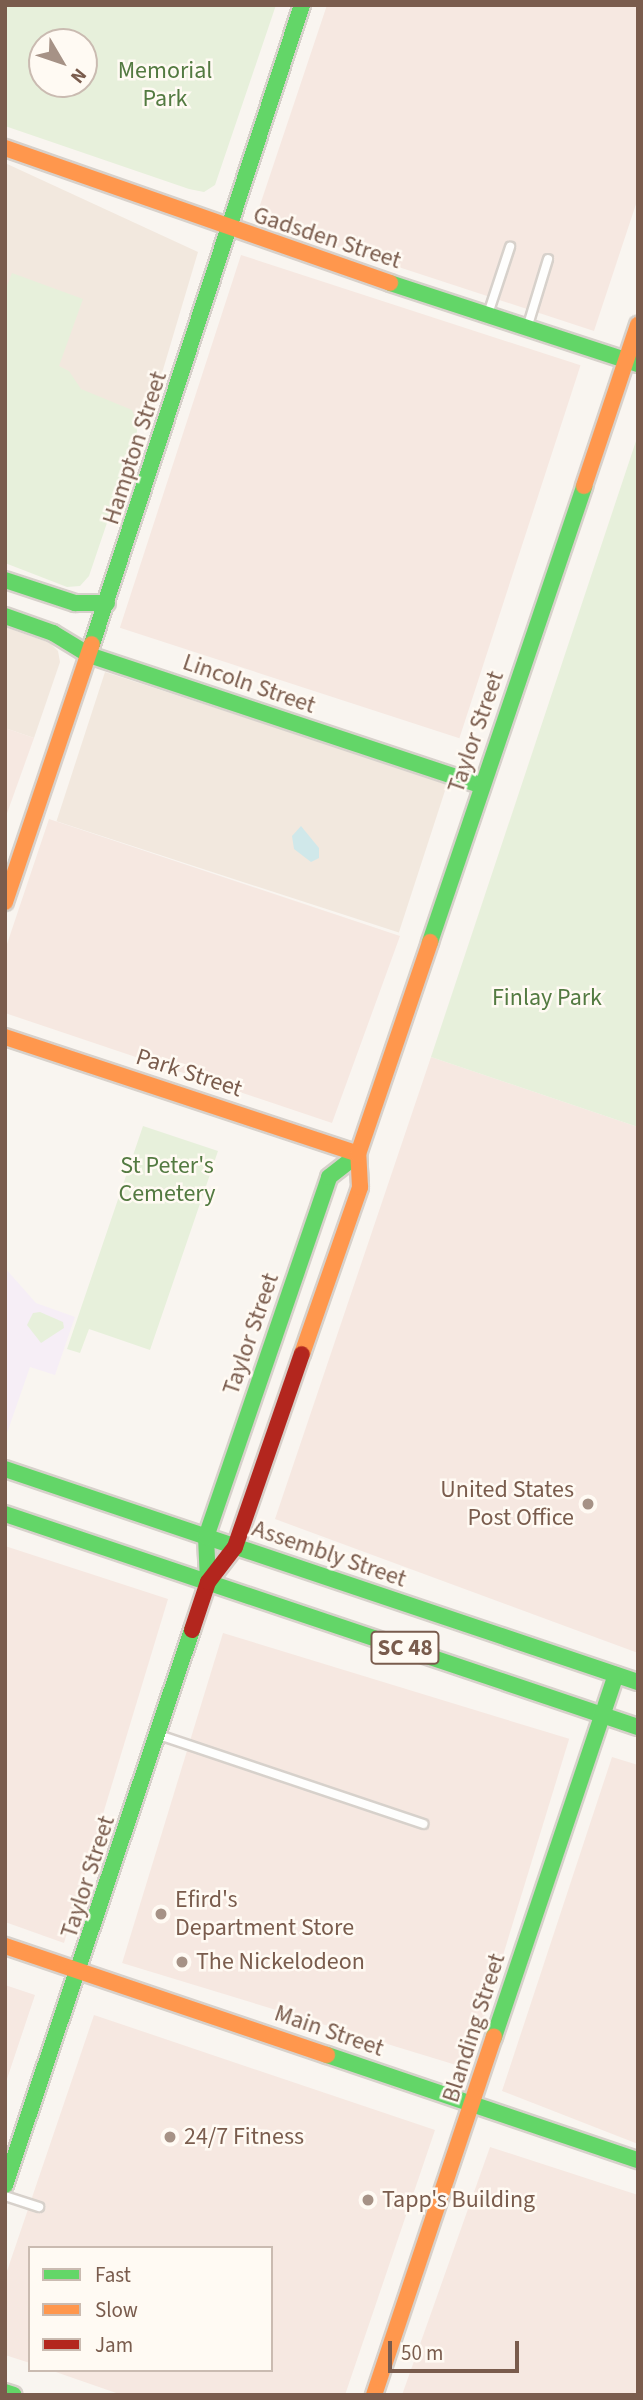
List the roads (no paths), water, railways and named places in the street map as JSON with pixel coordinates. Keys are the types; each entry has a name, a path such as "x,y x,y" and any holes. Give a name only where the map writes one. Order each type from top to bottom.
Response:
{"main road":[{"name":"Hampton Street","path":"5,902 107,603 302,5"},
{"name":"Gadsden Street","path":"5,148 229,230 632,362"},
{"name":"Taylor Street","path":"5,2185 78,1978 208,1582 235,1546 360,1187 358,1154 482,786 632,362 638,325"},
{"path":"5,580 75,603 107,603"},
{"name":"Lincoln Street","path":"5,616 52,633 89,655 482,786"},
{"name":"Park Street","path":"5,1037 358,1154"},
{"name":"Taylor Street","path":"208,1582 206,1537 329,1177 358,1154"},
{"name":"Assembly Street","path":"5,1469 638,1682"},
{"name":"SC 48","path":"5,1514 638,1727"},
{"name":"Blanding Street","path":"374,2395 616,1675"},
{"name":"Main Street","path":"5,1946 78,1978 470,2111 638,2175"},
{"name":"Main Street","path":"5,1962 78,1978"},
{"name":"Main Street","path":"470,2111 638,2160"},
{"path":"5,2392 14,2395"}],"lane":[{"path":"488,315 510,247"},
{"path":"527,328 548,259"},
{"path":"159,1735 422,1824"},
{"path":"5,2196 40,2207"}],"water":[{"path":"301,826 319,848 319,858 311,862 294,849 292,836"}],"place":[{"name":"United States Post Office","path":"588,1504"},
{"name":"Efird's Department Store","path":"161,1914"},
{"name":"The Nickelodeon","path":"182,1962"},
{"name":"24/7 Fitness","path":"170,2137"},
{"name":"Tapp's Building","path":"368,2200"}],"park label":[{"name":"Memorial Park","path":"165,85"},
{"name":"Finlay Park","path":"547,998"},
{"name":"St Peter's Cemetery","path":"167,1180"}]}
